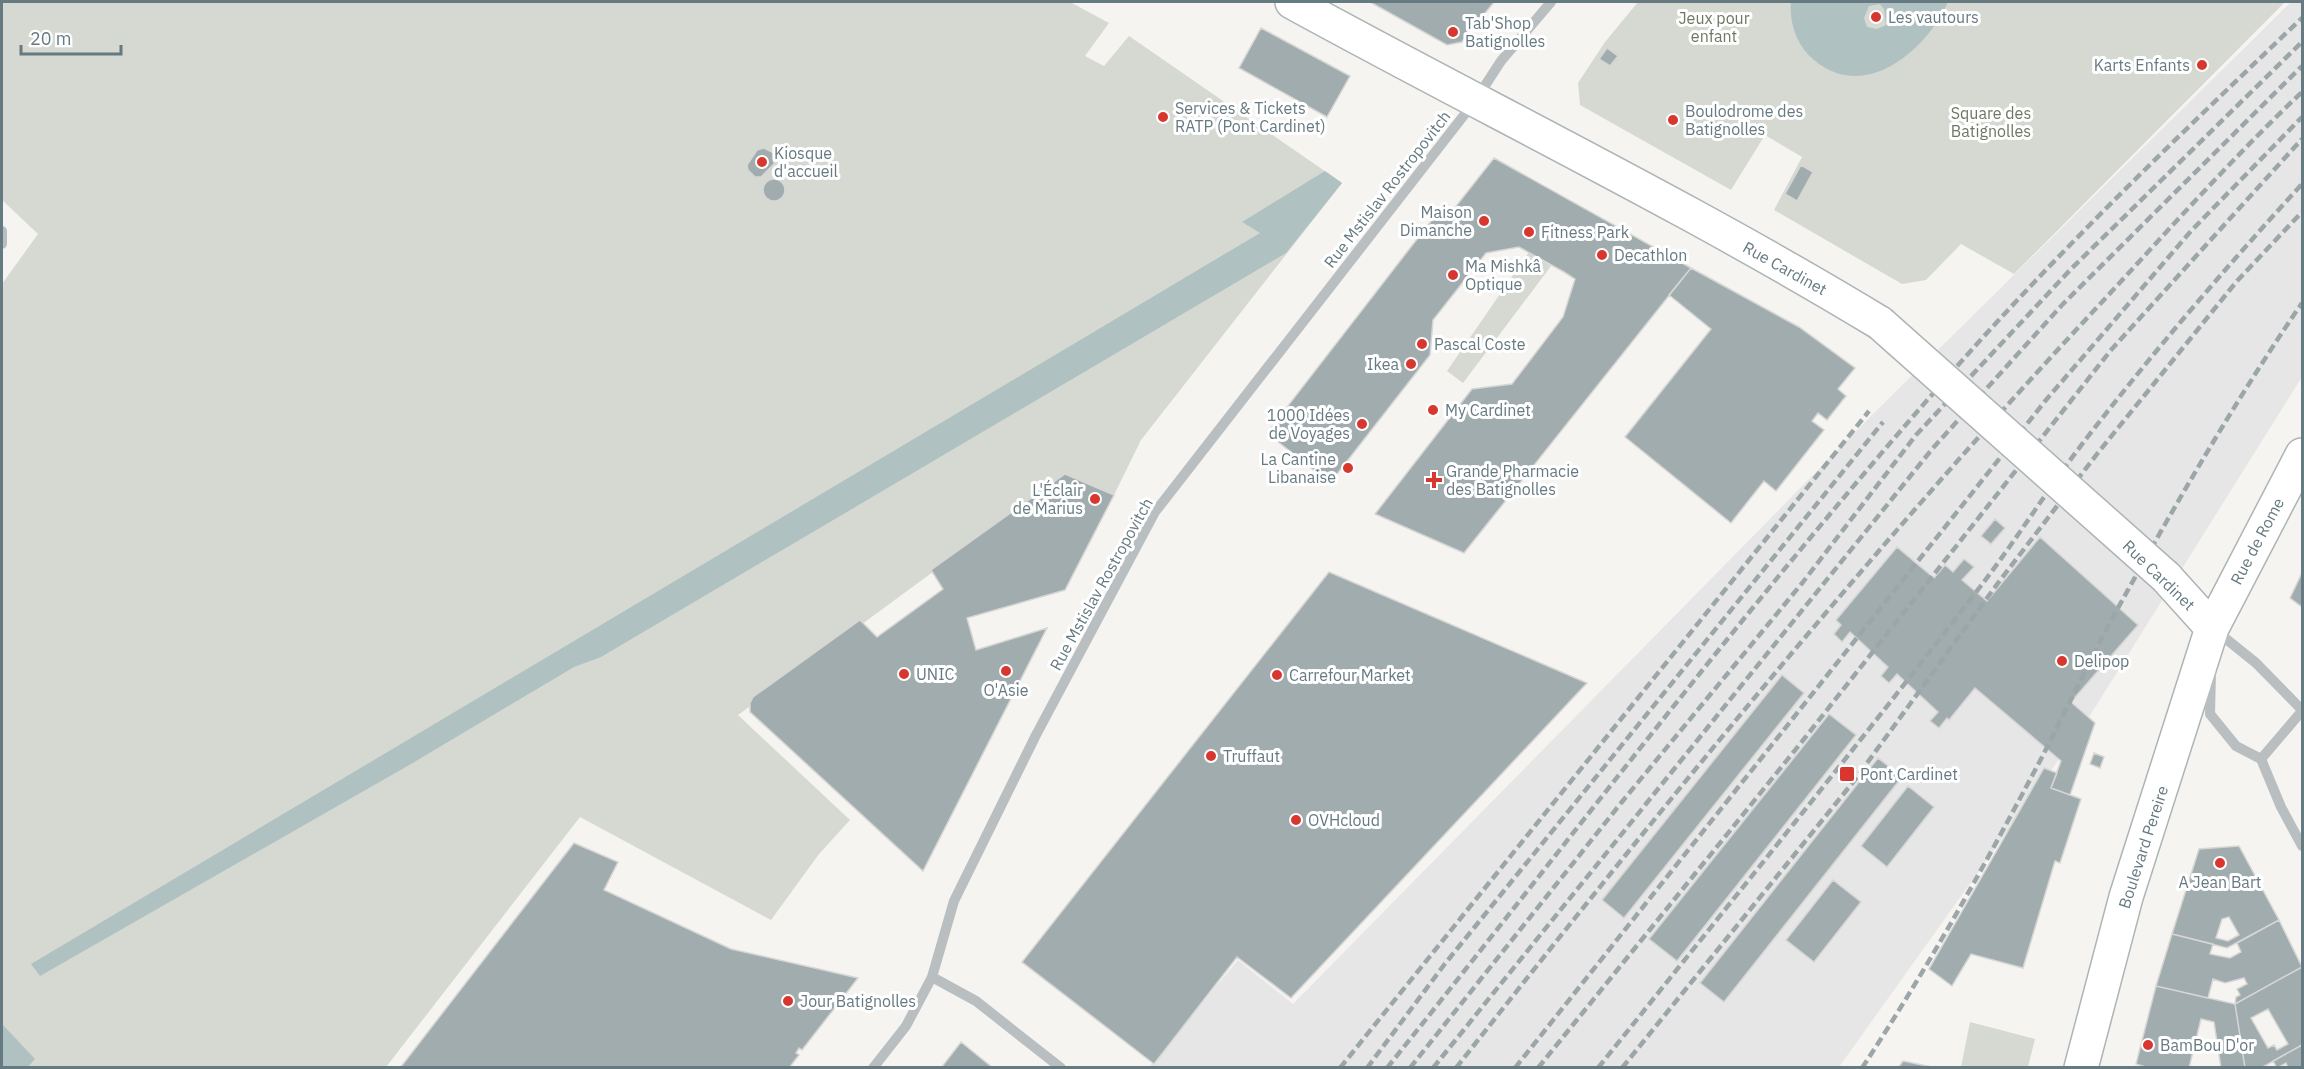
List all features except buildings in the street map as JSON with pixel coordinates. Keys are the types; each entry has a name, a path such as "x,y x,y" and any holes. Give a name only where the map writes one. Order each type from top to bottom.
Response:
{"main road":[{"name":"Rue Cardinet","path":"1292,2 1474,101 1603,167 1880,323 2166,576 2212,628"},
{"name":"Rue de Rome","path":"2212,628 2302,455"},
{"name":"Boulevard Pereire","path":"2081,1068 2126,897 2212,628"}],"street":[{"name":"Rue Mstislav Rostropovitch","path":"873,1068 906,1026 932,977 954,902 1036,735 1155,512 1474,101 1501,61 1551,2"},
{"path":"2,231 2,244"},
{"path":"2212,628 2256,663 2302,710 2261,759"},
{"path":"2212,628 2210,714 2236,746 2261,759 2281,807 2302,846"},
{"path":"932,977 976,1001 1060,1068"}],"shaded area":[{"path":"1791,2 1948,2 1925,38 1909,53 1892,66 1873,73 1853,76 1833,72 1808,54 1795,34","holes":["1880,4 1884,9 1886,25 1877,29 1867,27 1864,18 1869,6"]},
{"path":"2291,2 2302,2 2302,377 2089,717 1839,1067 1148,1068 1238,960 1293,1004 1875,412"},
{"path":"1325,171 1342,183 1286,253 601,657 574,667 411,764 40,976 31,964 1260,233 1242,222"},
{"path":"2,1024 35,1059 28,1067 2,1067"}],"green space":[{"path":"2,2 1070,2 1109,23 1085,56 1104,66 1129,36 1342,183 1141,440 1114,495 1065,475 738,715 850,820 819,854 771,920 580,817 386,1067 2,1068 2,284 38,234 2,200"},
{"name":"Square des Batignolles","path":"1638,2 2285,2 2014,274 1961,244 1926,280 1902,284 1774,210 1802,157 1765,135 1731,190 1580,105 1578,83 1605,42"},
{"path":"1529,252 1551,266 1463,383 1447,371"},
{"path":"1970,1022 2035,1039 2028,1067 1961,1067"}],"railway":[{"path":"1387,1068 1750,611 1899,432 1976,345 2095,219 2302,18"},
{"path":"1410,1068 1621,803 1803,582 1916,435 2071,269 2302,42"},
{"path":"1433,1068 1933,448 2062,305 2302,66"},
{"path":"1456,1068 1686,780 1924,499 2193,203 2302,92"},
{"path":"1515,1068 2046,400 2191,231 2302,117"},
{"path":"1538,1068 1804,739 2111,350 2302,139"},
{"path":"1598,1068 1980,587 2072,457 2112,406 2191,309 2302,184"},
{"path":"1622,1068 1854,781 1998,583 2097,454 2237,281 2302,212"},
{"path":"1862,1068 1972,886 2113,617 2181,497 2227,419 2302,303"},
{"path":"1340,1068 1869,411"},
{"path":"1367,1068 1444,965 1883,422"}],"place":[{"name":"Les vautours","path":"1876,17"},
{"name":"Tab'Shop Batignolles","path":"1453,32"},
{"name":"Karts Enfants","path":"2202,65"},
{"name":"Services & Tickets RATP (Pont Cardinet)","path":"1163,117"},
{"name":"Boulodrome des Batignolles","path":"1673,120"},
{"name":"Kiosque d'accueil","path":"762,162"},
{"name":"Maison Dimanche","path":"1484,221"},
{"name":"Fitness Park","path":"1529,232"},
{"name":"Decathlon","path":"1602,255"},
{"name":"Ma Mishkâ Optique","path":"1453,275"},
{"name":"Pascal Coste","path":"1422,344"},
{"name":"Ikea","path":"1411,364"},
{"name":"My Cardinet","path":"1433,410"},
{"name":"1000 Idées de Voyages","path":"1362,424"},
{"name":"La Cantine Libanaise","path":"1348,468"},
{"name":"Grande Pharmacie des Batignolles","path":"1434,480"},
{"name":"L'Éclair de Marius","path":"1095,499"},
{"name":"Delipop","path":"2062,661"},
{"name":"O'Asie","path":"1006,671"},
{"name":"UNIC","path":"904,674"},
{"name":"Carrefour Market","path":"1277,675"},
{"name":"Truffaut","path":"1211,756"},
{"name":"Pont Cardinet","path":"1847,774"},
{"name":"OVHcloud","path":"1296,820"},
{"name":"A Jean Bart","path":"2220,863"},
{"name":"Jour Batignolles","path":"788,1001"},
{"name":"BamBou D'or","path":"2148,1045"}],"park label":[{"name":"Jeux pour enfant","path":"1714,27"}]}
